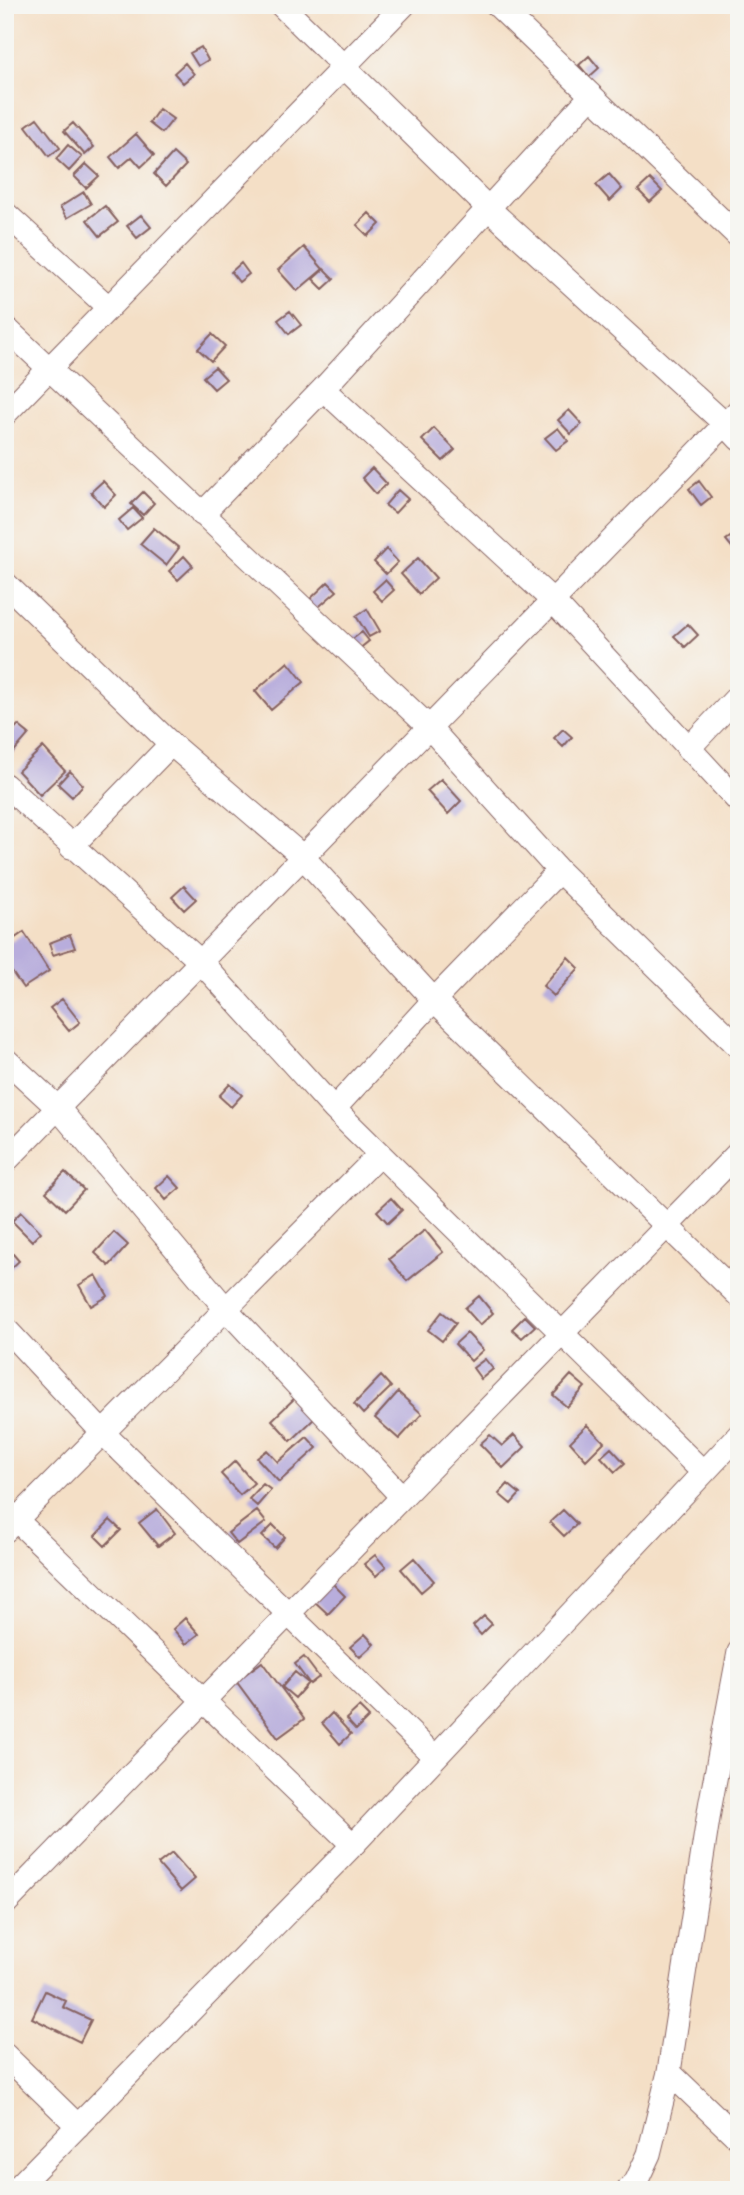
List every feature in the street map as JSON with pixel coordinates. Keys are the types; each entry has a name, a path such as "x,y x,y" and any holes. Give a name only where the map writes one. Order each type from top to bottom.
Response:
{"street":[{"path":"5,1162 553,601 734,424 487,207 281,5"},
{"path":"5,414 404,5"},
{"path":"497,5 739,236"},
{"path":"202,514 323,389 591,96"},
{"path":"5,213 108,307"},
{"path":"5,327 429,727 559,871 739,1047"},
{"path":"323,389 553,601 739,802"},
{"path":"5,583 171,744 303,857 434,1000 739,1296"},
{"path":"688,749 739,695"},
{"path":"71,847 171,744"},
{"path":"6,788 201,962 334,1109 703,1472"},
{"path":"334,1109 434,1000 559,871"},
{"path":"5,1059 58,1108 226,1309 402,1497"},
{"path":"5,1904 739,1152"},
{"path":"353,1845 9,1520 103,1433 380,1154"},
{"path":"5,1328 103,1433 435,1757"},
{"path":"15,2190 353,1845 739,1434"},
{"path":"628,2190 636,2182 649,2154 669,2073 709,1805 739,1652"},
{"path":"5,2055 78,2126"},
{"path":"669,2073 739,2139"}],"building":[{"path":"201,47 208,60 198,66 190,53"},
{"path":"589,56 599,68 589,77 579,65"},
{"path":"185,63 194,74 183,83 174,73"},
{"path":"159,109 173,119 162,133 149,123"},
{"path":"37,118 60,148 49,156 26,126"},
{"path":"73,123 94,147 85,155 64,131"},
{"path":"136,134 154,155 141,167 132,157 119,168 110,157"},
{"path":"68,145 82,157 69,171 56,159"},
{"path":"173,153 186,165 166,186 154,174"},
{"path":"86,164 99,176 86,188 74,176"},
{"path":"609,174 622,189 610,201 596,185"},
{"path":"650,179 662,191 650,202 638,190"},
{"path":"84,192 91,204 67,218 60,207"},
{"path":"105,206 118,222 100,236 87,220"},
{"path":"369,213 380,224 368,236 357,225"},
{"path":"141,215 151,227 137,238 127,226"},
{"path":"304,247 323,269 297,291 278,270"},
{"path":"241,263 249,274 239,282 231,272"},
{"path":"324,269 334,279 323,289 313,279"},
{"path":"290,311 301,325 289,334 278,320"},
{"path":"212,334 225,346 211,361 198,349"},
{"path":"215,367 226,379 214,389 203,377"},
{"path":"569,410 582,424 571,434 558,420"},
{"path":"434,428 455,450 443,461 422,440"},
{"path":"558,428 568,441 556,450 545,438"},
{"path":"372,468 387,484 376,494 362,478"},
{"path":"103,481 116,495 104,507 91,492"},
{"path":"699,481 711,497 701,505 689,489"},
{"path":"398,490 408,499 395,513 385,505"},
{"path":"143,492 154,503 143,515 131,504"},
{"path":"133,508 142,518 127,530 119,520"},
{"path":"154,528 179,548 166,565 140,544"},
{"path":"736,533 739,537 739,556 726,540"},
{"path":"386,549 398,562 386,574 374,562"},
{"path":"184,556 193,566 178,580 169,571"},
{"path":"418,558 436,578 419,594 401,574"},
{"path":"385,580 394,590 382,601 373,591"},
{"path":"328,582 337,591 314,611 306,603"},
{"path":"367,609 380,631 369,637 356,616"},
{"path":"688,624 698,635 685,647 674,636"},
{"path":"362,632 369,641 354,653 347,643"},
{"path":"288,662 304,682 271,710 255,691"},
{"path":"18,725 29,734 11,755 5,751 5,739"},
{"path":"563,729 572,737 563,747 554,738"},
{"path":"43,747 65,771 40,795 18,771"},
{"path":"70,771 83,785 72,797 58,784"},
{"path":"441,779 461,801 448,814 427,791"},
{"path":"184,886 196,899 184,910 172,897"},
{"path":"24,932 49,971 23,988 5,962 5,945"},
{"path":"70,935 75,948 53,955 49,943"},
{"path":"568,957 579,968 554,996 543,986"},
{"path":"62,999 80,1022 69,1031 50,1008"},
{"path":"230,1084 242,1095 231,1107 219,1096"},
{"path":"65,1172 84,1190 65,1210 46,1192"},
{"path":"169,1176 180,1188 166,1200 156,1188"},
{"path":"391,1198 402,1210 388,1223 377,1211"},
{"path":"21,1212 41,1232 32,1241 12,1221"},
{"path":"425,1230 443,1252 407,1281 389,1259"},
{"path":"114,1232 128,1245 109,1266 95,1253"},
{"path":"7,1247 19,1261 8,1271 5,1268"},
{"path":"96,1275 108,1296 91,1306 79,1285"},
{"path":"479,1296 493,1313 480,1325 465,1308"},
{"path":"442,1312 456,1323 442,1341 428,1330"},
{"path":"525,1316 535,1326 522,1338 512,1329"},
{"path":"467,1333 483,1350 471,1361 455,1344"},
{"path":"485,1359 493,1369 481,1379 473,1368"},
{"path":"571,1375 585,1387 567,1407 553,1395"},
{"path":"381,1376 391,1387 363,1414 354,1404"},
{"path":"398,1392 422,1414 399,1439 375,1418"},
{"path":"297,1396 316,1417 291,1441 272,1420"},
{"path":"587,1425 604,1442 586,1460 570,1442"},
{"path":"490,1435 502,1446 514,1435 525,1447 503,1468 480,1444"},
{"path":"307,1437 317,1448 279,1482 257,1458 267,1450 278,1462"},
{"path":"611,1448 625,1463 615,1472 601,1457"},
{"path":"235,1461 254,1483 240,1495 221,1474"},
{"path":"263,1484 271,1490 257,1506 249,1499"},
{"path":"508,1484 520,1494 511,1504 499,1494"},
{"path":"157,1509 175,1533 158,1546 139,1523"},
{"path":"563,1510 577,1524 564,1536 550,1522"},
{"path":"257,1511 266,1522 237,1544 228,1533"},
{"path":"110,1520 121,1530 105,1546 95,1536"},
{"path":"273,1525 285,1537 275,1548 262,1536"},
{"path":"375,1555 386,1567 376,1576 364,1564"},
{"path":"414,1558 434,1581 421,1592 401,1569"},
{"path":"330,1581 345,1596 328,1614 313,1600"},
{"path":"484,1616 492,1624 481,1635 473,1626"},
{"path":"185,1618 199,1634 186,1644 173,1629"},
{"path":"365,1634 374,1644 360,1657 350,1647"},
{"path":"304,1657 319,1677 310,1684 295,1664"},
{"path":"262,1662 304,1719 278,1738 236,1681"},
{"path":"295,1672 308,1683 295,1698 282,1687"},
{"path":"359,1707 369,1717 356,1730 346,1719"},
{"path":"332,1713 351,1734 340,1744 322,1723"},
{"path":"172,1853 195,1879 181,1891 158,1864"},
{"path":"45,1991 66,2001 63,2007 91,2020 80,2042 32,2018"}]}
